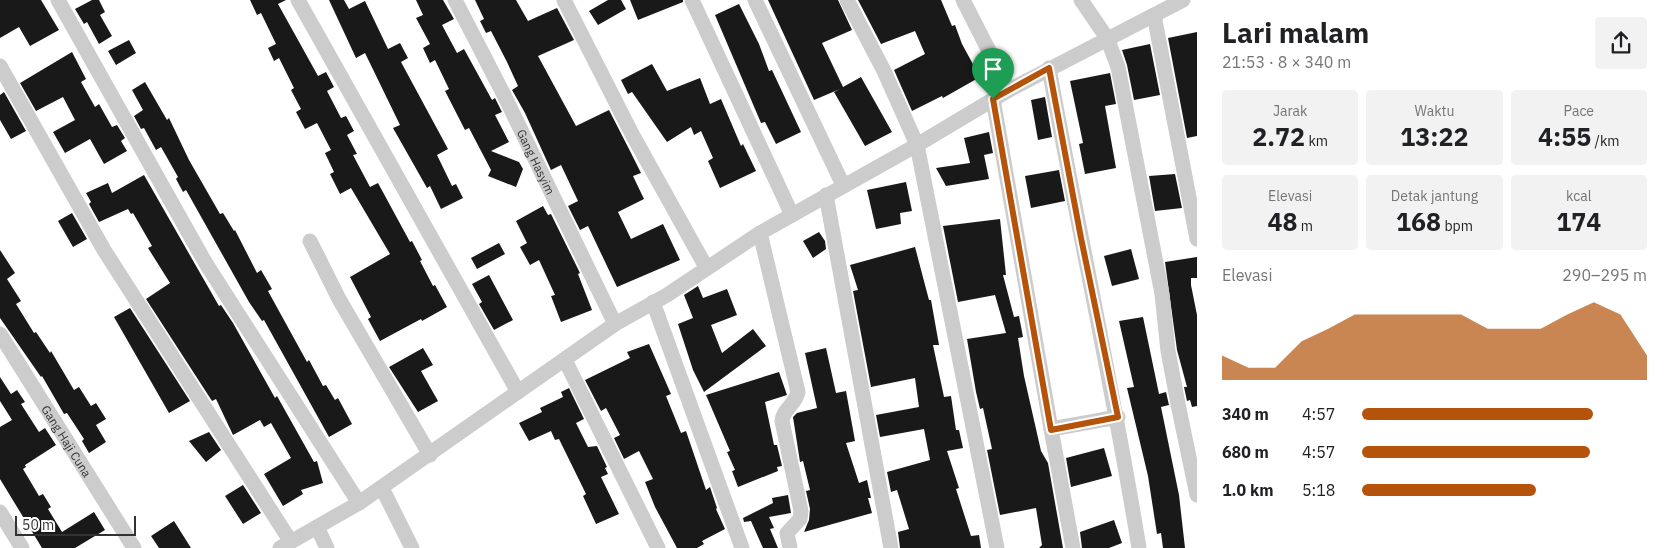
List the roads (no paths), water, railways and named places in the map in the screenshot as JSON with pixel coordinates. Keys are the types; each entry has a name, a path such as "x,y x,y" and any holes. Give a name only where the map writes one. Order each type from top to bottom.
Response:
{"street":[{"path":"58,0 205,262 359,503"},
{"path":"298,0 518,392"},
{"name":"Gang Hasyim","path":"455,0 504,95 615,324"},
{"path":"564,0 632,134 706,267"},
{"path":"692,0 792,216"},
{"path":"755,0 843,185"},
{"path":"847,0 884,71 917,145 997,548"},
{"path":"963,0 1008,90"},
{"path":"1081,0 1107,38 1118,67 1162,294 1171,370 1197,495"},
{"path":"0,66 104,250 285,545 382,488 615,324 667,295 706,267 760,233 917,145 1008,90 1176,2"},
{"path":"1154,15 1197,239"},
{"path":"1049,68 1088,276 1118,417 1139,548"},
{"path":"993,99 1073,548"},
{"path":"826,196 891,548"},
{"path":"760,233 798,392 796,400 784,414 782,421 801,511 800,519 787,533 790,548"},
{"path":"310,241 339,299 430,455"},
{"path":"653,302 742,548"},
{"name":"Gang Haji Cuna","path":"0,334 134,548"},
{"path":"564,360 658,548"},
{"path":"1051,430 1118,417"},
{"path":"382,488 412,548"},
{"path":"0,512 22,548"},
{"path":"317,527 327,548"}]}
